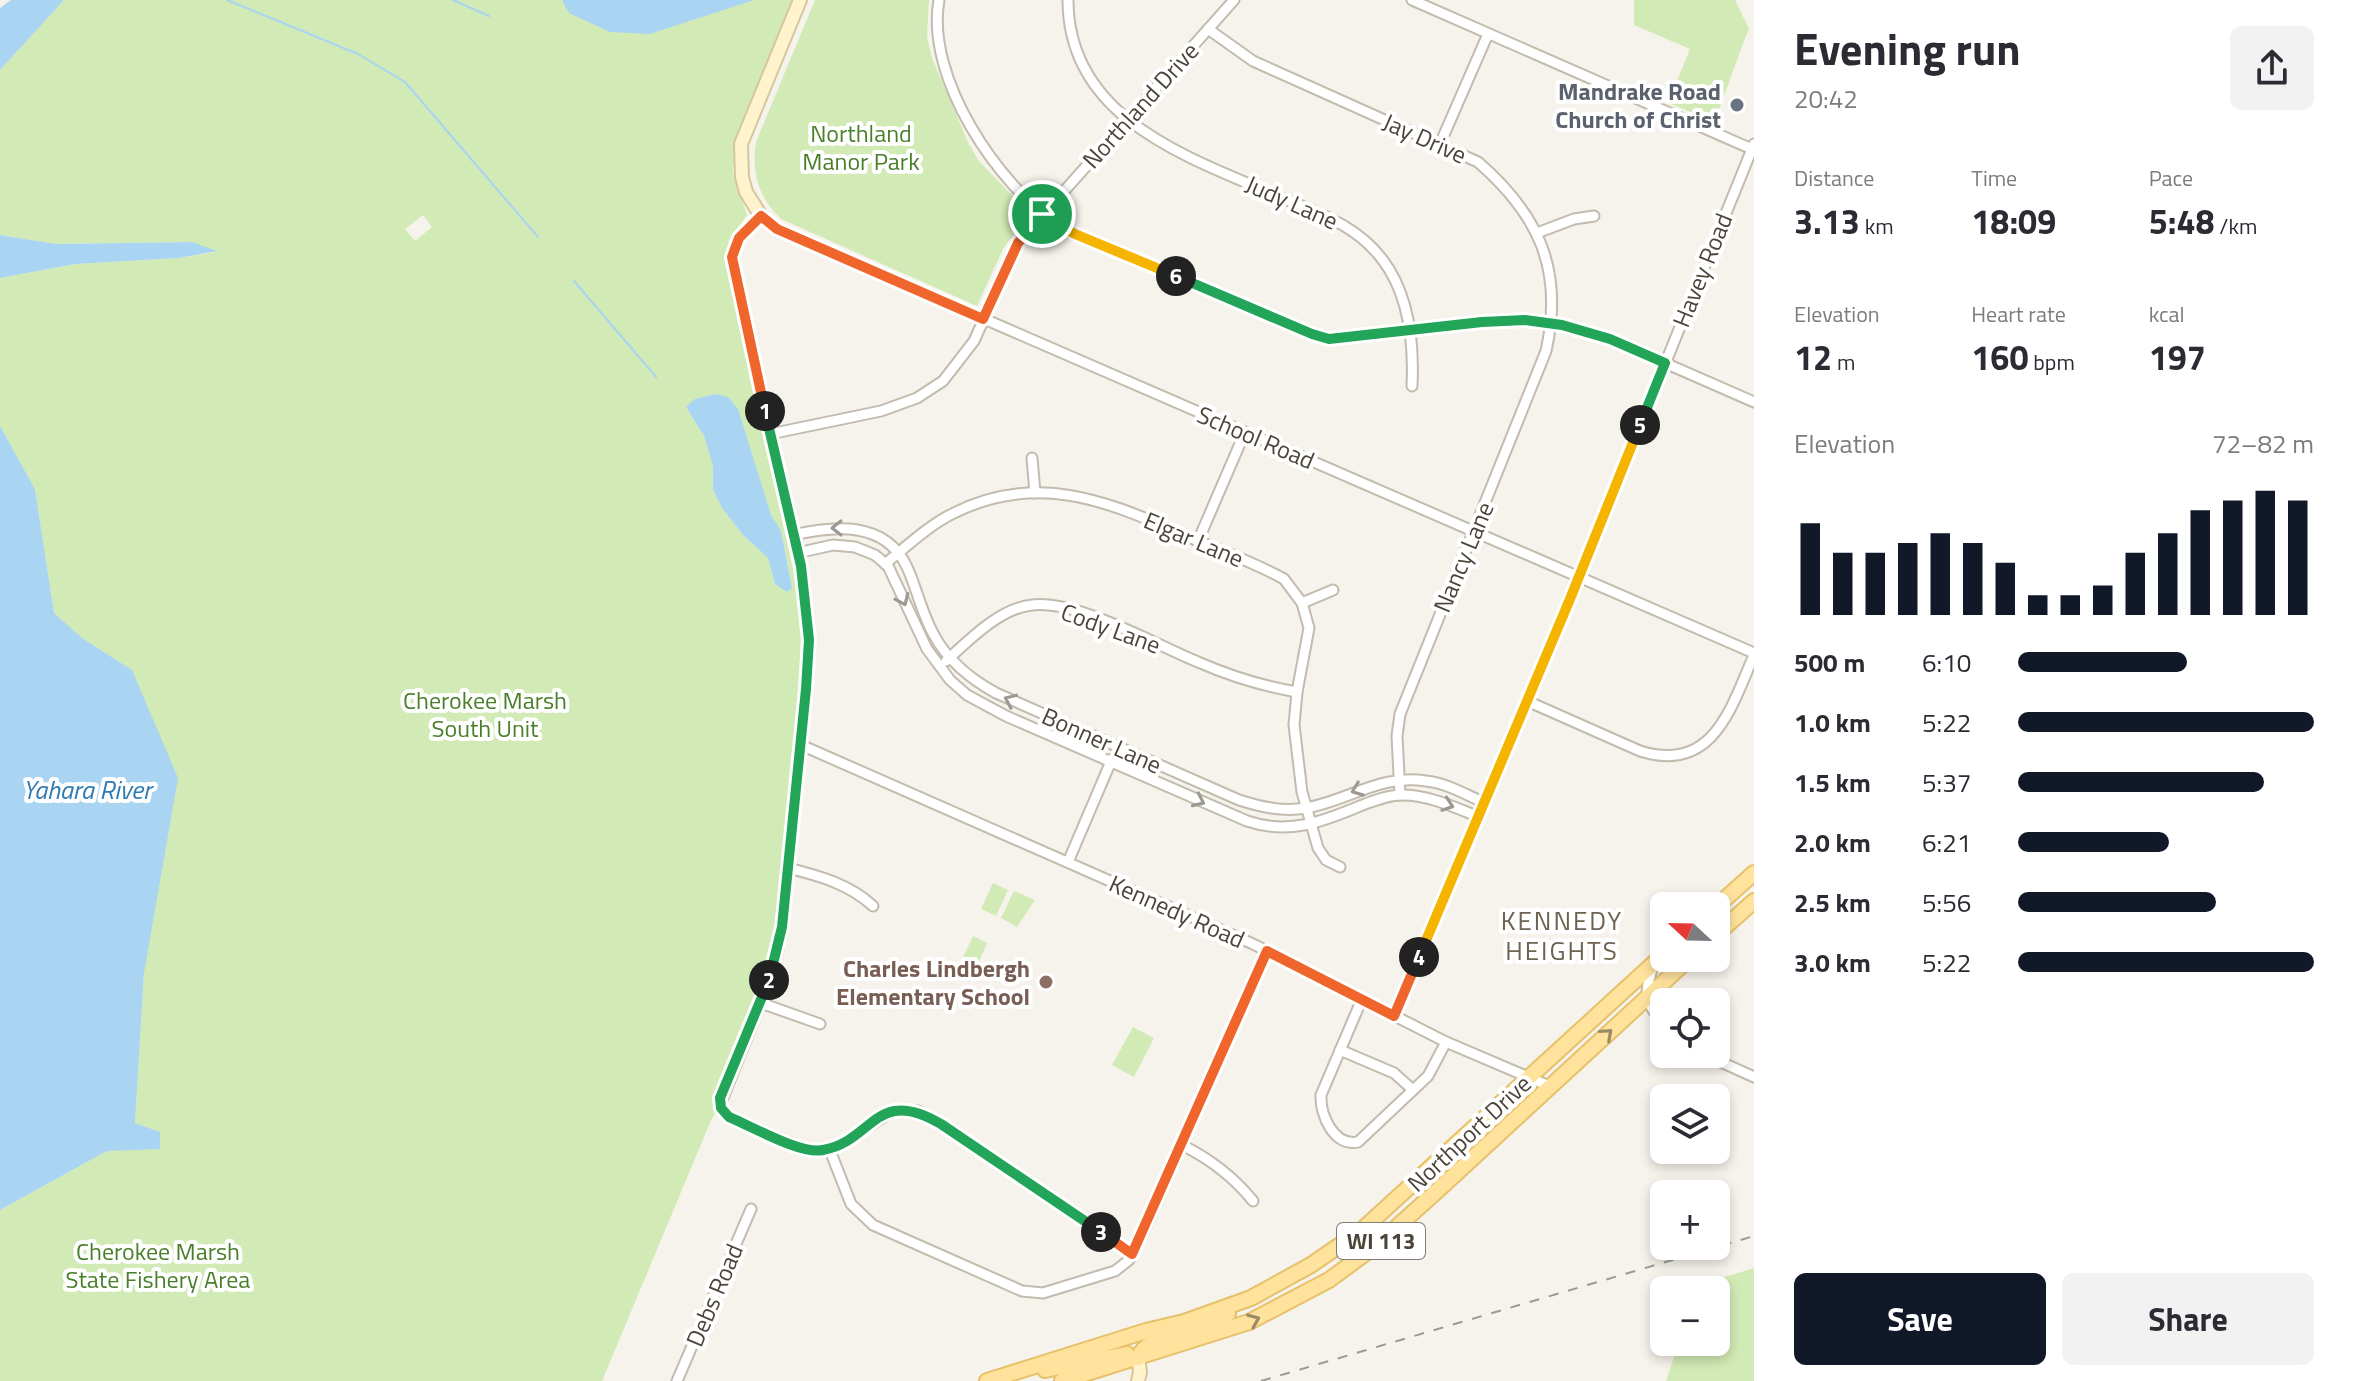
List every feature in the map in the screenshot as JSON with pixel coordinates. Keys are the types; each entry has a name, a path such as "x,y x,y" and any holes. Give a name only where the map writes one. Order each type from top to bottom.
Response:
{"main road":[{"path":"1730,894 1754,873"},
{"path":"1730,922 1754,901"},
{"name":"Northport Drive","path":"994,1379 1184,1322 1251,1298 1290,1278 1356,1235 1650,967"},
{"name":"Northport Drive","path":"1062,1381 1249,1322 1329,1280 1398,1226 1675,972"},
{"path":"994,1379 1108,1357 1132,1354 1138,1358 1145,1347 1211,1325 1251,1298"}],"street":[{"path":"800,0 741,144 742,177 746,192 761,216 739,238 732,257 803,582 809,640 801,745 778,951 761,1003 720,1098 721,1108 729,1117 797,1146 819,1151 839,1145 893,1111 918,1111 1132,1254"},
{"path":"939,0 936,17 938,45 959,103 979,143 995,165 1042,214 1075,234 1329,339 1500,320 1552,324 1610,339 1754,402"},
{"name":"Judy Lane","path":"1068,0 1070,34 1083,67 1092,83 1127,119 1155,141 1353,230 1379,255 1394,278 1409,331 1412,386"},
{"name":"Northland Drive","path":"770,434 881,411 917,398 934,388 955,368 974,341 1018,243 1234,0"},
{"path":"1412,0 1753,148"},
{"name":"Jay Drive","path":"1208,29 1253,61 1478,162 1524,210 1537,233 1549,268 1553,292 1552,324"},
{"path":"1440,144 1488,34"},
{"name":"Havey Road","path":"1394,1016 1485,803 1753,148"},
{"name":"School Road","path":"761,216 777,229 1754,654"},
{"path":"1537,233 1574,219 1594,216"},
{"name":"Nancy Lane","path":"1400,795 1397,736 1400,714 1532,389 1552,324"},
{"path":"1198,541 1245,432"},
{"path":"1032,458 1035,493"},
{"name":"Elgar Lane","path":"885,564 957,512 996,499 1050,492 1104,502 1198,541 1284,579 1302,603"},
{"path":"793,535 831,528 855,529 884,541 898,553"},
{"path":"797,553 842,545 865,551 885,564"},
{"name":"Bonner Lane","path":"898,553 906,564 935,637 965,673 996,693 1239,800 1274,810 1306,808 1379,782 1399,780 1433,782 1485,803"},
{"name":"Bonner Lane","path":"885,564 915,628 939,667 958,688 980,703 1218,810 1260,826 1290,828 1312,825 1370,802 1400,795 1446,803 1479,817"},
{"path":"1333,590 1302,603 1309,628 1294,725 1306,808 1323,857 1340,867"},
{"name":"Cody Lane","path":"939,667 1011,612 1032,605 1059,606 1086,613 1235,677 1297,692"},
{"path":"1527,701 1640,751 1653,755 1683,753 1706,742 1721,727 1754,654"},
{"name":"Kennedy Road","path":"801,745 1267,951 1446,1042 1549,1086"},
{"path":"1068,862 1117,746"},
{"path":"788,868 849,888 873,906"},
{"path":"829,1148 851,1204 863,1218 899,1238 1022,1291 1043,1293 1094,1279 1120,1268 1132,1254 1267,951"},
{"path":"1650,1007 1646,998 1647,986 1653,972"},
{"path":"1362,999 1324,1087 1321,1104 1327,1122 1337,1137 1351,1144 1358,1142 1433,1069 1446,1042"},
{"path":"761,1003 820,1024"},
{"path":"1340,1050 1394,1073 1413,1090"},
{"path":"1730,1066 1754,1077"},
{"path":"1182,1145 1238,1182 1253,1201"},
{"name":"Debs Road","path":"677,1381 751,1209"},
{"path":"1138,1358 1138,1381"}],"green space":[{"name":"Cherokee Marsh South Unit","path":"64,0 562,0 706,15 754,0 793,0 736,139 733,172 747,215 729,240 727,266 797,587 801,628 799,724 772,948 761,985 715,1096 716,1113 602,1381 0,1381 0,1210 107,1151 159,1132 135,1123 144,973 132,670 82,638 54,613 35,489 0,426 0,278 75,264 179,258 215,252 192,242 56,244 0,235 0,70","holes":["423,215 432,227 415,241 405,229","686,407 745,436 771,515 781,532 792,588 775,584 768,558 744,536 722,508 713,490 713,466 704,436"]},
{"name":"Northland Manor Park","path":"815,0 929,0 927,37 932,58 968,142 978,160 1029,213 1003,249 977,306 781,219 767,203 756,174 756,142"},
{"path":"1634,0 1735,0 1749,29 1714,121 1668,103 1690,49 1634,25"},
{"path":"993,883 1008,890 996,916 981,909"},
{"path":"1014,891 1035,900 1017,927 1001,918"},
{"path":"973,936 987,943 970,982 955,975"},
{"path":"1133,1027 1154,1038 1134,1077 1112,1065"},
{"path":"1754,1268 1754,1381 1666,1381 1674,1356 1730,1356 1728,1276"}],"water":[{"path":"11,0 64,0 0,70 0,8"},
{"path":"562,0 754,0 650,34 610,32 569,13"},
{"path":"0,235 56,244 192,242 217,251 179,258 75,264 0,278"},
{"path":"715,394 728,397 738,409 771,515 781,531 792,588 787,592 775,584 768,558 744,536 722,508 713,490 713,466 704,436 686,407 695,399"},
{"name":"Yahara River","path":"0,426 35,489 54,613 82,638 132,670 178,778 144,973 135,1123 160,1132 160,1149 107,1151 0,1210"}],"waterway":[{"path":"227,0 358,54 405,82 538,237"},
{"path":"453,0 489,16"},
{"path":"574,281 656,377"}],"railway":[{"path":"1261,1381 1754,1236"}],"place":[{"name":"Mandrake Road Church of Christ","path":"1737,105"},
{"name":"Charles Lindbergh Elementary School","path":"1046,982"}],"district":[{"name":"KENNEDY HEIGHTS","path":"1562,935"}],"route":[{"path":"1042,214 1075,234 1329,339 1500,320 1525,320 1562,325 1610,339 1665,363 1570,599 1394,1016 1267,951 1132,1254 918,1111 893,1111 839,1145 819,1151 797,1146 729,1117 720,1105 720,1098 765,993 778,951 792,838 809,640 801,566 737,289 733,250 743,233 761,216 777,229 983,319 1018,243 1042,214"}],"park label":[{"name":"Cherokee Marsh State Fishery Area","path":"158,1265"}]}
